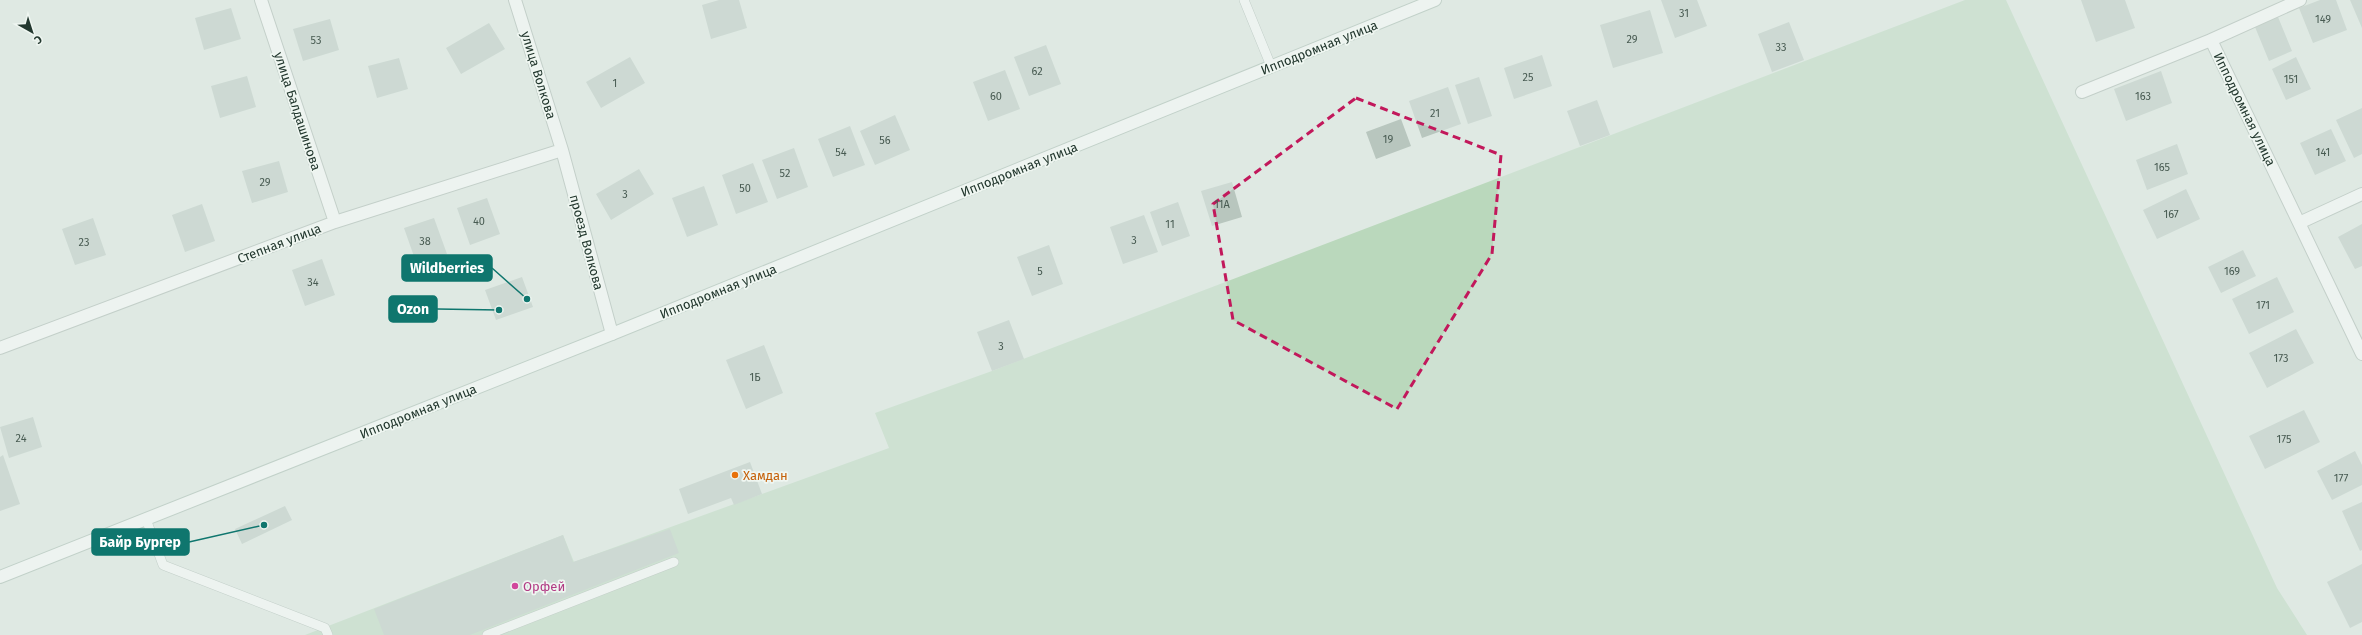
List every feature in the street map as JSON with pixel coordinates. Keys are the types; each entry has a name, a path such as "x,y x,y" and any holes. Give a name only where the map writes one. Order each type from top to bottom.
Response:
{"street":[{"name":"улица Балдашинова","path":"261,0 335,222"},
{"name":"улица Волкова","path":"515,0 562,150"},
{"name":"Ипподромная улица","path":"0,577 612,334 1435,0"},
{"name":"Ипподромная улица","path":"2300,0 2211,40 2362,354"},
{"path":"2082,92 2211,40"},
{"name":"Степная улица","path":"0,348 335,222 562,150"},
{"name":"проезд Волкова","path":"562,150 612,334"},
{"path":"2299,223 2362,194"}],"lane":[{"path":"1244,0 1270,66"},
{"path":"146,519 163,565 325,628 328,635"},
{"path":"487,635 674,562"}],"highlighted area":[{"path":"1356,98 1501,155 1492,254 1397,409 1233,320 1213,204"}],"green space":[{"path":"1965,0 2006,0 2277,588 2307,635 305,635 563,535 574,562 889,448 875,413 992,371"}],"building":[{"path":"719,0 739,0 747,28 711,39 702,5"},
{"path":"1661,0 1697,0 1707,26 1675,38"},
{"path":"2081,0 2125,0 2135,28 2096,42"},
{"path":"2320,0 2336,0 2347,30 2313,43 2299,8"},
{"path":"2350,0 2362,0 2362,28"},
{"path":"231,8 241,39 204,50 195,18"},
{"path":"1650,10 1663,53 1613,68 1600,25"},
{"path":"2278,17 2292,51 2269,61 2255,27"},
{"path":"330,19 339,50 303,61 293,29"},
{"path":"1789,22 1804,60 1772,72 1758,34"},
{"path":"489,23 505,49 461,74 446,48"},
{"path":"1046,45 1061,84 1029,96 1014,57"},
{"path":"1542,55 1552,86 1514,99 1504,68"},
{"path":"630,57 645,83 601,108 586,82"},
{"path":"2296,57 2311,89 2286,100 2272,69"},
{"path":"399,58 408,89 377,98 368,66"},
{"path":"1005,70 1020,109 988,121 973,82"},
{"path":"2161,71 2172,103 2126,121 2114,89"},
{"path":"247,76 256,107 220,118 211,86"},
{"path":"1479,77 1492,116 1468,124 1455,85"},
{"path":"1448,87 1461,124 1422,138 1409,101"},
{"path":"1597,100 1610,135 1580,146 1567,111"},
{"path":"2362,108 2362,154 2354,158 2336,120"},
{"path":"895,115 910,150 875,165 860,131"},
{"path":"1401,119 1411,146 1376,159 1366,132"},
{"path":"850,126 865,165 833,177 818,139"},
{"path":"2331,129 2346,161 2315,175 2300,143"},
{"path":"2177,144 2188,174 2147,190 2136,160"},
{"path":"794,148 808,187 777,199 762,160"},
{"path":"279,161 288,192 252,203 242,171"},
{"path":"753,163 768,202 736,214 722,175"},
{"path":"639,169 654,194 611,220 596,194"},
{"path":"1232,182 1242,217 1212,226 1201,191"},
{"path":"704,186 718,225 687,237 672,198"},
{"path":"2186,189 2200,219 2157,239 2143,210"},
{"path":"487,198 500,234 470,245 457,208"},
{"path":"1178,202 1190,236 1162,246 1150,212"},
{"path":"202,204 215,241 185,252 172,215"},
{"path":"1144,215 1158,252 1123,264 1110,227"},
{"path":"93,218 106,255 75,265 62,229"},
{"path":"434,218 447,254 417,265 404,228"},
{"path":"2362,224 2362,266 2355,269 2338,237"},
{"path":"1049,245 1063,284 1032,296 1017,257"},
{"path":"2243,250 2256,276 2221,293 2208,267"},
{"path":"322,259 335,295 305,306 292,270"},
{"path":"522,277 533,307 496,320 485,290"},
{"path":"2277,277 2294,312 2249,334 2232,299"},
{"path":"1009,320 1024,359 992,371 977,332"},
{"path":"2296,329 2314,363 2267,388 2249,353"},
{"path":"764,345 783,393 746,409 726,360"},
{"path":"2304,410 2320,442 2265,469 2249,436"},
{"path":"33,417 42,447 9,458 0,427"},
{"path":"2355,451 2362,465 2362,485 2332,500 2317,471"},
{"path":"3,455 20,504 0,511 0,457"},
{"name":"Хамдан","path":"750,462 762,494 734,505 731,498 688,514 679,489"},
{"path":"2362,502 2362,550 2360,551 2342,511"},
{"path":"285,506 292,520 242,544 235,529"},
{"name":"Орфей","path":"670,529 679,553 470,635 384,635 374,609 563,535 573,562"},
{"path":"2362,564 2362,622 2350,628 2327,582"}],"place":[{"name":"Wildberries","path":"527,299"},
{"name":"Ozon","path":"499,310"},
{"name":"Хамдан","path":"735,475"},
{"name":"Байр Бургер","path":"264,525"},
{"name":"Орфей","path":"515,586"}]}
